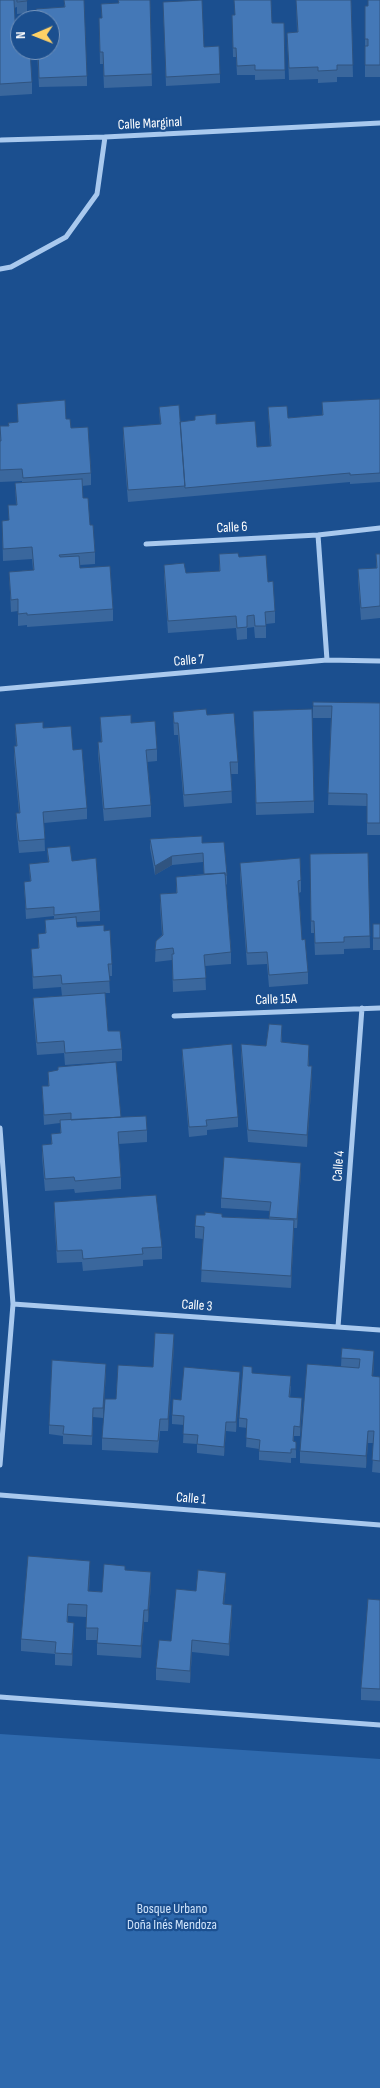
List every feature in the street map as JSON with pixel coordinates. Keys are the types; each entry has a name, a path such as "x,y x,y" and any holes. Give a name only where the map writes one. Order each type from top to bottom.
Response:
{"street":[{"name":"Calle Marginal","path":"0,269 11,268 66,237 97,194 105,137 380,123"},
{"path":"1,140 105,137"},
{"name":"Calle 6","path":"146,544 318,535 380,528"},
{"path":"318,535 327,660"},
{"name":"Calle 7","path":"0,689 327,660 380,661"},
{"name":"Calle 4","path":"338,1327 362,1008"},
{"name":"Calle 15A","path":"174,1016 380,1008"},
{"path":"0,1128 13,1304 0,1465"},
{"name":"Calle 3","path":"13,1304 380,1330"},
{"name":"Calle 1","path":"0,1495 380,1526"},
{"path":"0,1697 380,1725"}],"green space":[{"name":"Bosque Urbano Doña Inés Mendoza","path":"0,1734 380,1759 380,2088 0,2088"}],"building":[{"path":"0,0 14,0 14,10 10,10 10,60 31,60 32,82 0,84"},
{"path":"64,0 84,0 87,76 39,78 38,60 60,60 60,10 36,9 65,7"},
{"path":"118,0 150,0 152,74 104,76 103,52 100,52 99,18 102,18 101,4 119,3"},
{"path":"202,0 204,47 219,46 220,74 166,77 163,2"},
{"path":"234,0 271,0 272,23 284,23 285,70 255,70 255,65 237,66 236,48 233,48 232,15 235,15"},
{"path":"296,0 351,0 353,65 337,65 337,70 318,71 318,67 289,68 287,33 298,32"},
{"path":"368,0 380,0 380,65 365,65 365,46 368,46 368,39 365,39 365,6 368,6"},
{"path":"380,399 380,473 350,475 350,473 185,488 180,422 195,420 195,416 216,414 216,424 255,421 257,447 271,446 268,407 287,406 288,418 323,415 322,402"},
{"path":"65,400 66,419 70,419 71,428 88,427 91,473 23,478 22,469 0,470 0,426 9,426 8,423 18,422 17,404"},
{"path":"179,405 185,486 128,490 123,427 161,424 159,407"},
{"path":"82,479 83,498 88,498 90,525 93,525 95,552 59,555 60,557 79,556 80,568 110,566 113,609 18,614 18,599 11,600 9,572 34,570 32,547 3,549 2,521 9,520 8,505 17,505 15,483"},
{"path":"238,553 239,557 266,555 268,582 273,581 275,611 265,612 266,626 255,626 254,615 247,616 247,627 237,628 236,616 168,621 164,565 184,563 186,573 220,571 219,554"},
{"path":"376,554 380,554 380,606 361,608 358,569 377,568"},
{"path":"313,702 380,703 380,823 367,823 367,794 328,793 332,706 313,706"},
{"path":"206,709 207,715 234,713 238,762 230,762 232,791 184,795 178,723 174,723 173,712"},
{"path":"312,709 314,801 256,803 253,711"},
{"path":"131,715 131,723 155,721 157,749 146,750 151,805 104,809 98,742 102,742 100,717"},
{"path":"43,722 43,728 71,726 73,750 82,749 87,808 43,812 45,839 19,841 16,813 20,813 14,746 17,746 15,724"},
{"path":"202,836 202,843 224,842 227,875 225,873 204,874 203,853 172,856 155,866 150,839"},
{"path":"70,846 72,861 96,858 100,911 54,915 54,907 26,909 24,882 31,881 29,864 49,862 47,848"},
{"path":"368,853 370,936 344,937 344,942 315,943 314,921 311,921 310,854"},
{"path":"300,858 301,880 298,881 302,940 305,939 308,972 269,975 267,952 247,953 240,863"},
{"path":"225,873 231,952 204,955 206,978 173,980 173,948 155,950 156,941 163,935 160,894 177,893 176,877"},
{"path":"76,917 77,927 104,925 104,931 110,930 112,964 108,964 110,981 62,984 61,975 33,977 31,949 39,948 38,934 46,933 45,920"},
{"path":"373,924 380,924 380,938 373,938"},
{"path":"105,993 108,1031 120,1031 122,1049 65,1053 64,1041 37,1043 33,998"},
{"path":"269,1024 282,1025 281,1042 309,1045 308,1066 312,1066 307,1135 248,1130 241,1044 266,1046"},
{"path":"232,1044 238,1117 206,1120 207,1126 189,1127 182,1049"},
{"path":"116,1062 121,1117 71,1120 71,1113 44,1115 42,1086 49,1086 48,1072 58,1070 58,1067"},
{"path":"146,1116 147,1130 118,1132 121,1177 75,1181 74,1177 45,1179 42,1145 52,1144 51,1134 61,1133 60,1120"},
{"path":"224,1157 301,1163 297,1219 269,1217 271,1202 221,1198"},
{"path":"156,1195 162,1247 142,1248 143,1254 83,1259 82,1250 57,1251 54,1202"},
{"path":"205,1212 222,1214 222,1217 294,1220 291,1276 201,1270 204,1227 195,1226 196,1215 205,1215"},
{"path":"155,1333 174,1334 168,1419 160,1419 158,1441 102,1438 105,1399 116,1399 118,1365 153,1367"},
{"path":"342,1348 374,1351 372,1376 380,1377 380,1461 372,1460 374,1431 368,1431 366,1456 300,1451 307,1364 359,1368 360,1359 341,1358"},
{"path":"52,1360 106,1364 103,1408 93,1408 92,1436 63,1434 64,1426 49,1425"},
{"path":"243,1366 252,1367 252,1373 291,1376 289,1397 302,1398 300,1427 294,1426 293,1441 296,1442 296,1449 291,1449 291,1453 259,1451 260,1440 246,1438 247,1419 239,1418"},
{"path":"184,1367 240,1372 236,1422 226,1422 224,1447 197,1444 198,1435 183,1434 184,1416 172,1415 173,1399 181,1400"},
{"path":"28,1556 90,1561 88,1591 102,1592 104,1564 125,1566 125,1570 151,1572 148,1610 144,1610 141,1646 97,1643 98,1628 86,1628 87,1605 68,1604 67,1622 74,1623 72,1654 55,1653 56,1642 21,1639"},
{"path":"198,1570 226,1573 223,1604 232,1605 229,1644 192,1640 190,1671 156,1668 159,1640 171,1641 176,1589 196,1591"},
{"path":"368,1599 380,1600 380,1689 361,1688"}]}
